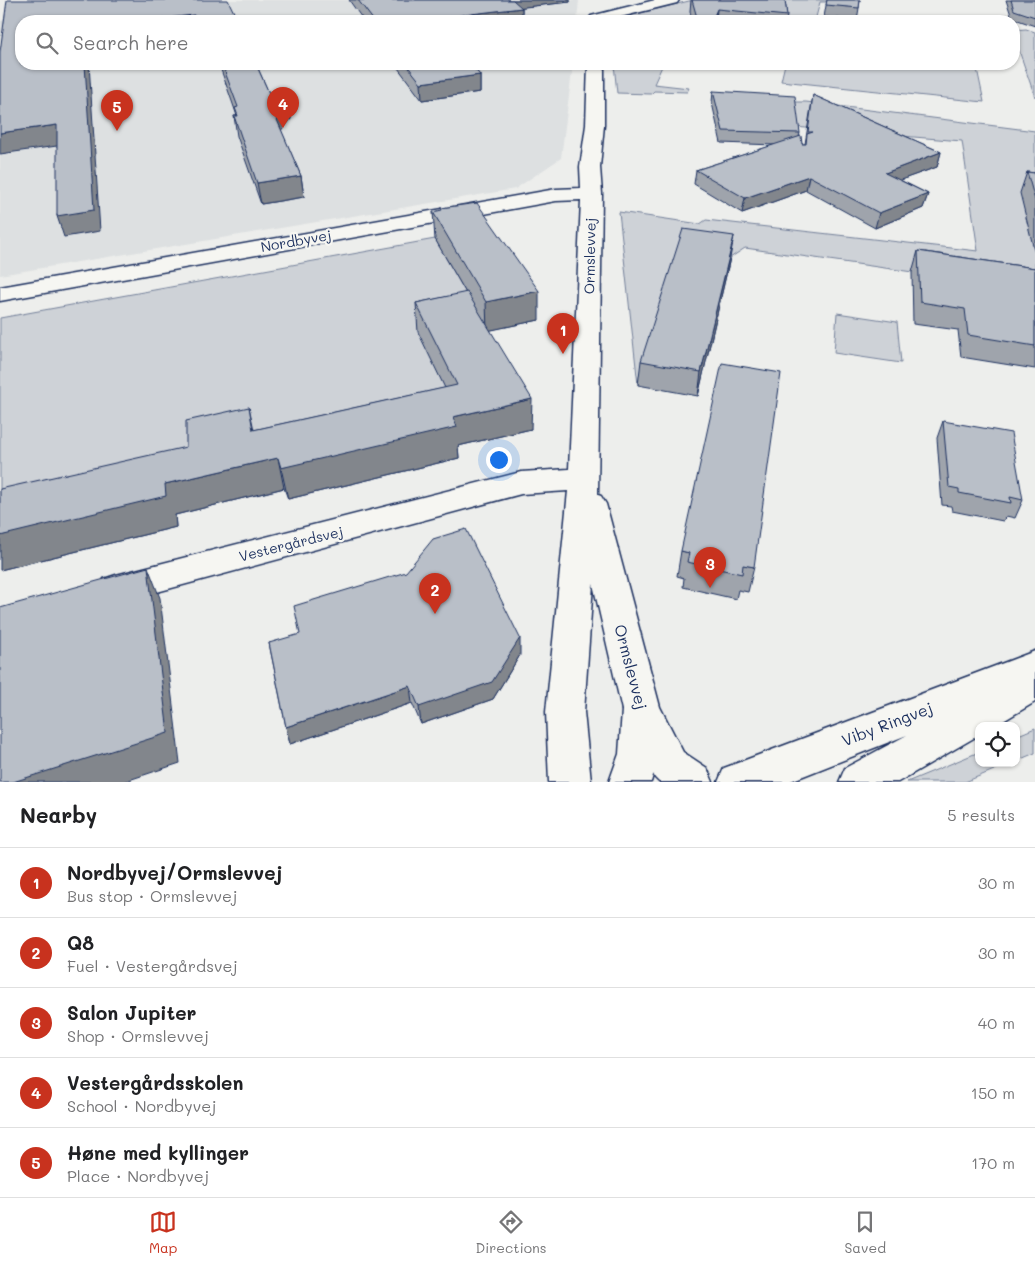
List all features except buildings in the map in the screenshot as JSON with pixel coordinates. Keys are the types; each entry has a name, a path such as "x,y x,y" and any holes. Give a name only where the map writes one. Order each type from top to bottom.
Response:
{"street":[{"path":"601,15 672,0"},
{"name":"Ormslevvej","path":"570,782 565,712 584,479 592,194 590,173 595,125 596,70"},
{"name":"Nordbyvej","path":"0,294 556,195 592,194"},
{"name":"Ormslevvej","path":"584,479 641,710 670,765 692,782"},
{"name":"Vestergårdsvej","path":"84,598 521,483 584,479"},
{"name":"Viby Ringvej","path":"739,782 1035,667"},
{"path":"860,782 1035,683"},
{"path":"630,782 639,754 641,710"}],"shaded area":[{"path":"183,0 579,0 578,15 52,15"},
{"path":"693,0 827,0 826,2 820,2 817,15 633,15"},
{"path":"15,19 15,70 572,70 561,158 515,189 0,275 0,21"},
{"path":"1020,30 1035,32 1035,97 1020,53"},
{"path":"615,70 660,70 654,84 689,88 687,92 617,93"},
{"path":"784,70 977,70 984,102 781,81"},
{"path":"776,102 806,102 1035,131 1035,292 1031,289 745,248 730,258 638,385 619,212 700,224 706,220 978,251 962,141 746,123"},
{"path":"435,239 480,318 458,415 0,515 0,318"},
{"path":"837,313 897,322 901,363 834,353"},
{"path":"1035,728 1035,753 1020,759 1020,734"},
{"path":"975,754 975,767 1001,767 965,782 907,782"}],"place":[{"name":"Vestergårdsskolen","path":"283,128"},
{"name":"Høne med kyllinger","path":"117,131"},
{"name":"Nordbyvej/Ormslevvej","path":"563,354"},
{"name":"Salon Jupiter","path":"710,588"},
{"name":"Q8","path":"435,614"}]}
